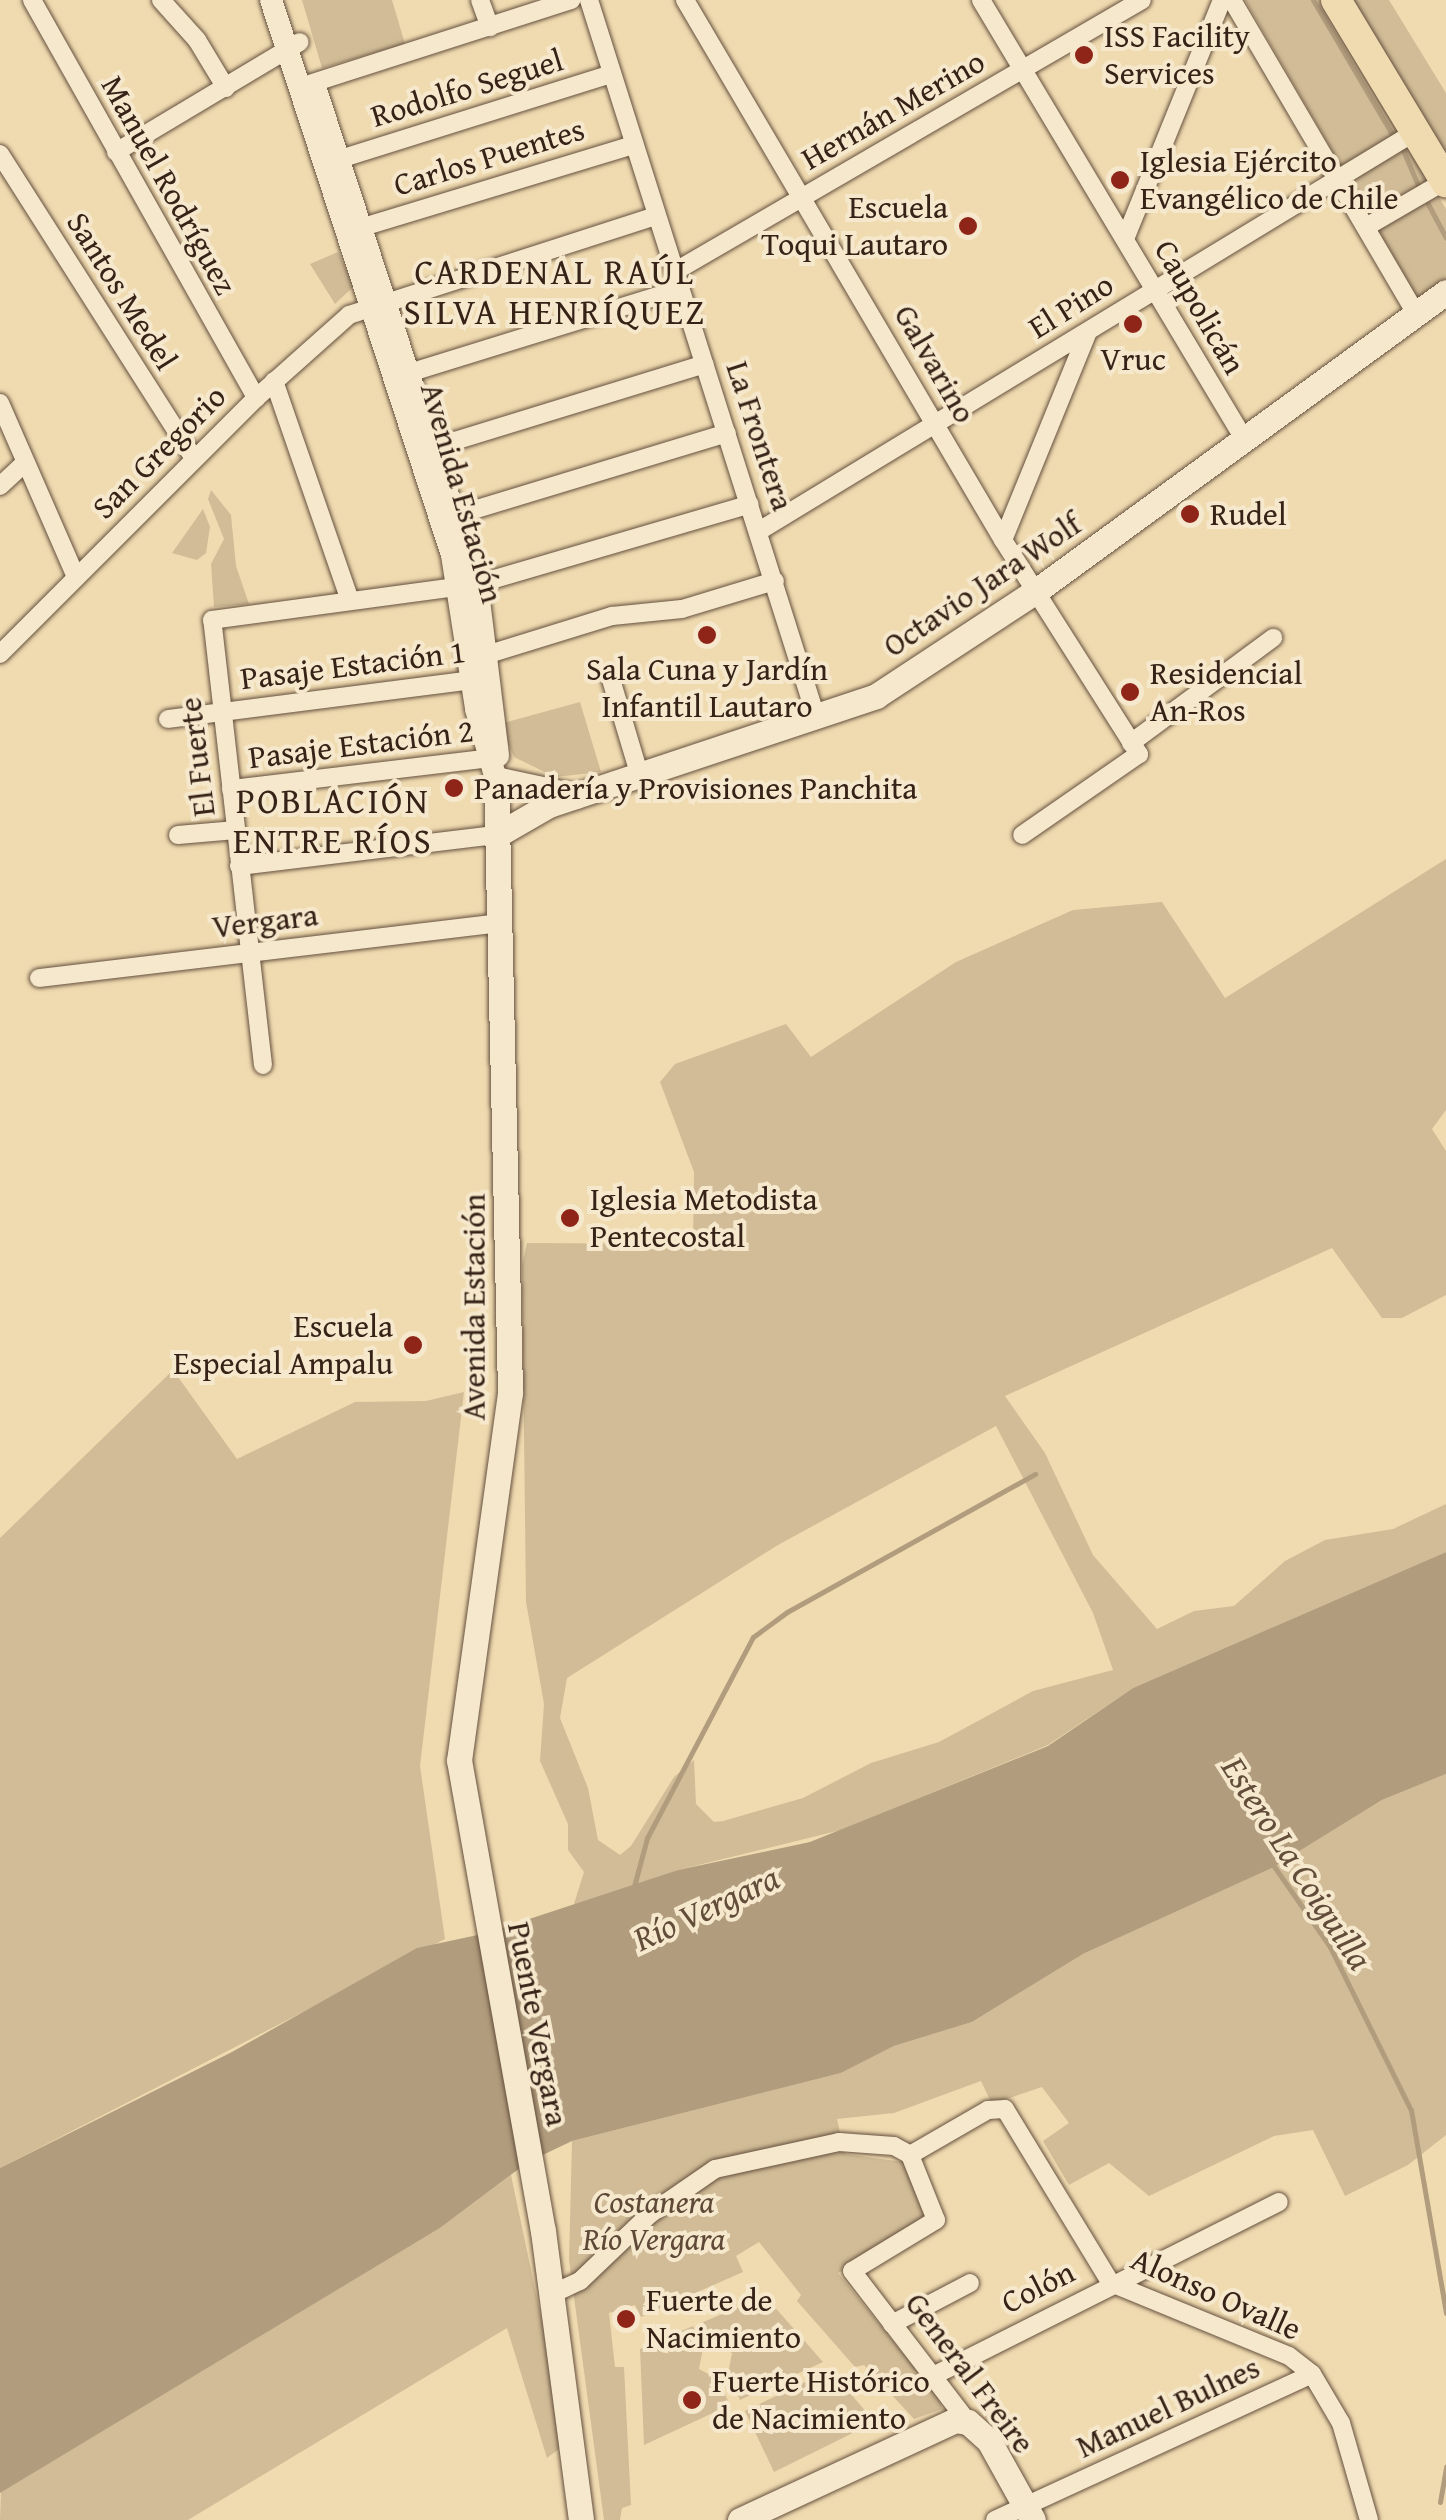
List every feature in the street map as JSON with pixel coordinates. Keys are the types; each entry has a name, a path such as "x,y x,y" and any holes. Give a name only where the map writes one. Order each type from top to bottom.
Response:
{"highway":[{"path":"1336,0 1446,182"}],"main road":[{"name":"Octavio Jara Wolf","path":"497,835 575,796 817,720 876,696 1036,591 1446,292"},
{"path":"493,765 575,796"},
{"name":"Avenida Estación","path":"468,1830 461,1735 510,1393 493,765"},
{"name":"Puente Vergara","path":"468,1830 543,2230 581,2520"},
{"path":"740,2520 786,2509 942,2425 968,2422"},
{"name":"General Freire","path":"968,2422 998,2454 1030,2513"}],"street":[{"name":"Manuel Rodríguez","path":"32,0 256,398"},
{"path":"161,0 197,40 226,88"},
{"name":"Avenida Estación","path":"271,0 294,46"},
{"name":"Avenida Estación","path":"286,0 306,85 403,375 468,586"},
{"path":"480,0 490,27"},
{"path":"306,85 571,0"},
{"name":"La Frontera","path":"589,0 817,720"},
{"name":"Galvarino","path":"686,0 1003,540 1135,748"},
{"name":"Caupolicán","path":"981,0 1244,439"},
{"name":"Hernán Merino","path":"403,375 677,280 802,198 1022,70 1121,5 1142,0"},
{"path":"1125,239 1222,0"},
{"path":"1232,0 1416,314"},
{"path":"116,152 294,46"},
{"name":"Rodolfo Seguel","path":"340,159 612,74"},
{"name":"Avenida Estación","path":"306,85 340,159 363,228 378,301"},
{"name":"El Pino","path":"759,530 1415,132"},
{"name":"Carlos Puentes","path":"363,228 633,145"},
{"name":"Santos Medel","path":"0,154 194,459"},
{"path":"1366,227 1446,182"},
{"path":"378,301 656,216"},
{"name":"San Gregorio","path":"0,654 274,381 378,301"},
{"path":"1003,540 1088,331"},
{"path":"435,447 705,364"},
{"name":"Avenida Estación","path":"403,375 435,447 457,515 484,671 493,765"},
{"path":"274,381 350,600 468,586 750,504"},
{"path":"0,403 76,577"},
{"path":"457,515 727,433"},
{"path":"0,486 25,462"},
{"name":"Pasaje Estación 1","path":"168,718 484,671 612,616 682,609 775,581"},
{"name":"El Fuerte","path":"263,1065 212,620 350,600"},
{"path":"1022,835 1273,638"},
{"path":"610,676 639,773"},
{"name":"Pasaje Estación 2","path":"232,789 493,765"},
{"path":"178,835 236,830"},
{"path":"240,866 497,835"},
{"name":"Vergara","path":"38,978 498,923"},
{"name":"Alonso Ovalle","path":"910,2154 988,2110 1005,2109 1111,2283 1289,2356 1312,2374 1342,2423 1368,2520"},
{"path":"552,2294 580,2281 650,2214 715,2169 839,2142 894,2146 910,2154"},
{"name":"General Freire","path":"910,2154 936,2220 853,2268 968,2422"},
{"name":"Colón","path":"934,2376 1111,2283 1278,2202"},
{"path":"892,2324 970,2283"},
{"name":"Manuel Bulnes","path":"995,2520 1030,2513 1312,2374"}],"green space":[{"path":"302,0 392,0 405,44 322,68"},
{"path":"1245,0 1319,0 1446,209 1446,282 1418,299"},
{"path":"1349,0 1389,0 1446,93 1446,155"},
{"path":"338,252 354,286 335,304 310,264"},
{"path":"211,490 231,515 236,566 249,604 214,607 211,564 224,539 208,499"},
{"path":"203,509 210,527 206,553 197,560 172,553"},
{"path":"580,702 601,772 555,777 514,757 500,724"},
{"path":"1446,859 1446,1110 1432,1129 1446,1151 1446,1295 1402,1318 1382,1318 1332,1248 1005,1396 1045,1453 1093,1555 1157,1629 1194,1611 1234,1606 1285,1561 1325,1540 1393,1529 1446,1504 1446,1552 1133,1688 1048,1745 841,1830 678,1870 573,1907 584,1872 568,1850 568,1824 540,1761 544,1704 526,1602 522,1265 527,1243 693,1244 694,1172 660,1082 675,1064 786,1024 811,1057 956,962 1073,910 1162,902 1225,998","holes":["996,1426 1093,1613 1113,1670 1033,1691 939,1742 871,1763 803,1798 723,1821 714,1822 696,1804 694,1760 674,1777 631,1846 620,1855 598,1840 588,1788 560,1718 567,1678 778,1545"]},
{"path":"173,1370 237,1459 355,1402 426,1401 464,1392 420,1766 445,1939 0,2168 0,1538"},
{"name":"Costanera Río Vergara","path":"1446,1774 1446,2135 1408,2165 1345,2196 1313,2130 1274,2136 1149,2196 1109,2163 1069,2185 1043,2141 1069,2123 1042,2087 992,2104 981,2081 894,2113 837,2119 845,2154 910,2163 931,2216 915,2235 838,2273 939,2398 942,2409 914,2419 864,2365 855,2367 797,2301 801,2295 759,2242 736,2256 743,2272 641,2317 635,2305 609,2313 615,2367 624,2367 631,2505 622,2508 620,2520 604,2520 569,2260 572,2141 841,2073 894,2046 972,2022 1083,1954 1272,1868 1382,1800"},
{"path":"511,2175 564,2426 559,2449 547,2458 507,2328 188,2520 0,2520 1,2492 440,2228"},
{"path":"765,2296 823,2362 740,2400 728,2374 732,2353 713,2343 703,2322"},
{"path":"693,2326 703,2348 699,2369 718,2379 730,2405 644,2445 640,2349"},
{"path":"830,2370 875,2422 774,2472 745,2411"}],"water":[{"name":"Río Vergara","path":"1446,1552 1446,1774 1382,1800 1272,1868 1083,1954 972,2022 894,2046 841,2073 572,2141 528,2162 440,2228 0,2493 0,2168 232,2052 417,1948 487,1933 678,1870 810,1842 1048,1746 1133,1688"}],"waterway":[{"path":"1313,0 1393,136"},
{"path":"1403,150 1418,185"},
{"path":"1428,204 1446,238"},
{"path":"633,1890 647,1838 753,1637 787,1612 1035,1474"},
{"name":"Estero La Coiguilla","path":"1271,1862 1330,1947 1411,2110 1446,2313"},
{"name":"Estero La Coiguilla","path":"1440,2502 1446,2467"}],"place":[{"name":"ISS Facility Services","path":"1084,55"},
{"name":"Iglesia Ejército Evangélico de Chile","path":"1120,180"},
{"name":"Escuela Toqui Lautaro","path":"968,226"},
{"name":"Vruc","path":"1133,324"},
{"name":"Rudel","path":"1190,514"},
{"name":"Sala Cuna y Jardín Infantil Lautaro","path":"707,635"},
{"name":"Residencial An-Ros","path":"1130,692"},
{"name":"Panadería y Provisiones Panchita","path":"454,788"},
{"name":"Iglesia Metodista Pentecostal","path":"570,1218"},
{"name":"Escuela Especial Ampalu","path":"413,1345"},
{"name":"Fuerte de Nacimiento","path":"626,2319"},
{"name":"Fuerte Histórico de Nacimiento","path":"692,2400"}],"district":[{"name":"CARDENAL RAÚL SILVA HENRÍQUEZ","path":"555,292"},
{"name":"POBLACIÓN ENTRE RÍOS","path":"333,821"}]}
